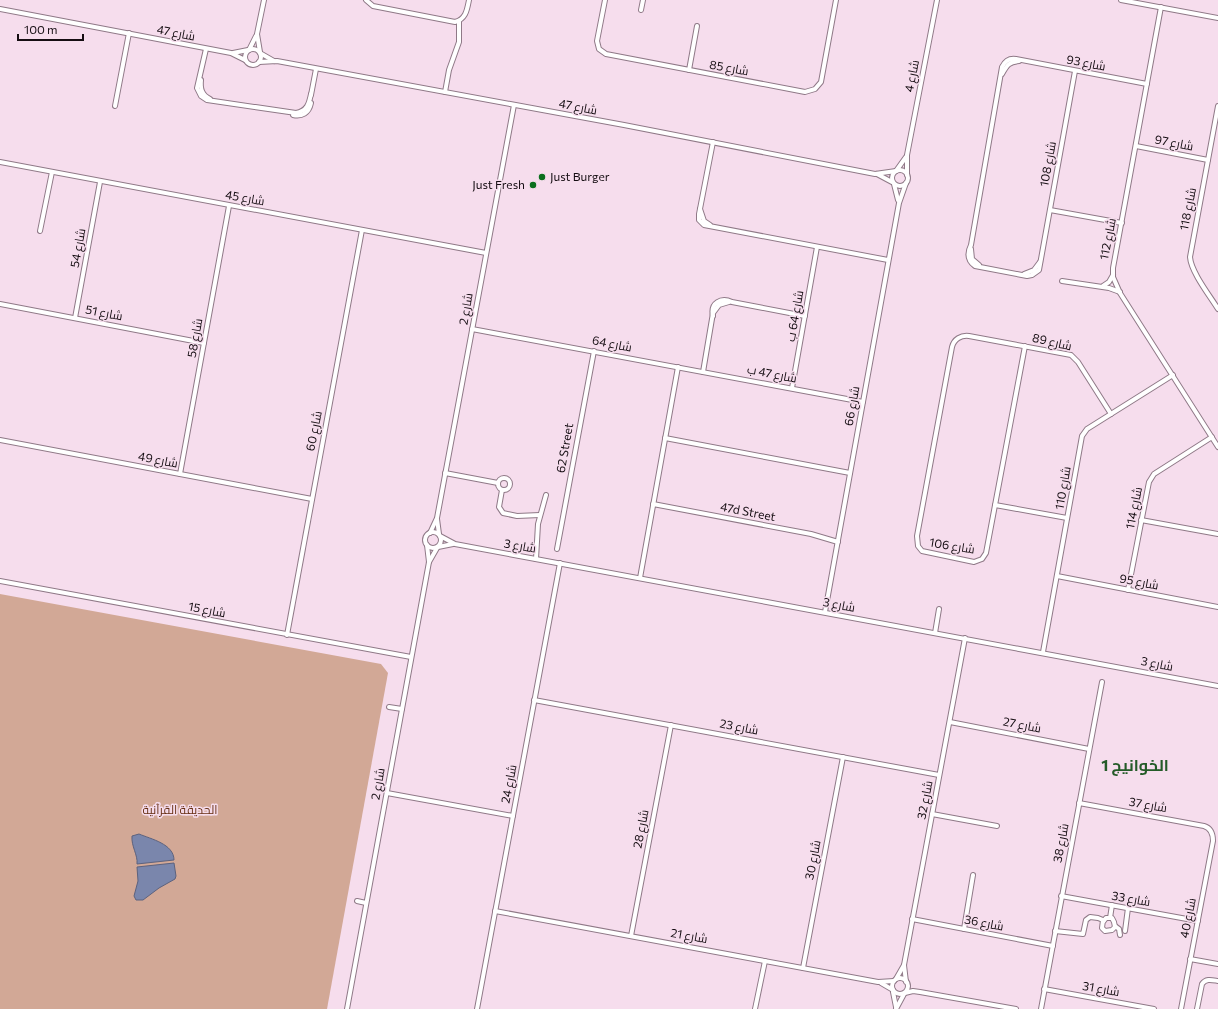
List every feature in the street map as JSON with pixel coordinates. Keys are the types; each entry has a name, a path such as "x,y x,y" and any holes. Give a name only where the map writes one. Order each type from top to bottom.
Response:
{"street":[{"path":"258,34 245,54 245,60 251,65 259,62 261,58 258,34 264,0"},
{"path":"366,0 378,8 454,22 459,21 466,14 468,0"},
{"name":"شارع 85","path":"605,0 597,41 599,49 602,52 609,55 800,91 810,91 815,89 821,82 835,0"},
{"path":"641,10 643,0"},
{"name":"شارع 4","path":"907,175 907,155 937,0"},
{"path":"1121,0 1218,18"},
{"name":"شارع 112","path":"1161,7 1112,275 1120,293 1218,447"},
{"name":"شارع 47","path":"0,9 231,53 245,60"},
{"path":"445,92 449,70 459,42 459,21"},
{"path":"689,70 697,26"},
{"path":"115,106 129,34"},
{"path":"206,48 200,87 202,92 208,98 218,102 293,113 301,112 308,105 316,69"},
{"path":"249,50 255,49 260,53"},
{"name":"شارع 47","path":"231,53 249,50"},
{"name":"شارع 47","path":"260,53 277,62"},
{"name":"شارع 93","path":"1002,75 1002,67 1008,60 1013,59 1147,84"},
{"name":"شارع 47","path":"259,62 277,62 713,142 875,174 894,183"},
{"name":"شارع 108","path":"1002,75 971,245 968,252 969,259 975,266 1029,276 1035,274 1039,270 1075,71"},
{"name":"شارع 2","path":"430,533 437,518 514,105"},
{"name":"شارع 118","path":"1218,106 1190,262 1218,310"},
{"path":"713,142 700,209 699,217 701,223 704,225 888,260"},
{"name":"شارع 97","path":"1136,146 1208,160"},
{"name":"شارع 4","path":"896,171 907,155"},
{"name":"شارع 45","path":"0,162 229,206 486,252"},
{"path":"902,170 907,175 906,183 900,186 894,183 892,176 896,171 902,170"},
{"name":"شارع 47","path":"875,174 896,171"},
{"path":"40,231 52,172"},
{"name":"شارع 54","path":"75,318 100,182"},
{"name":"شارع 66","path":"894,183 899,204"},
{"name":"شارع 66","path":"825,612 888,260 899,204 906,183"},
{"name":"شارع 58","path":"180,474 229,206"},
{"path":"1050,210 1122,223"},
{"name":"شارع 60","path":"287,635 362,230"},
{"name":"شارع 64 ب","path":"792,388 817,247"},
{"path":"1103,286 1109,282 1112,275"},
{"path":"1062,280 1103,286 1120,293"},
{"path":"703,372 713,316 712,309 716,302 726,300 805,316"},
{"name":"شارع 51","path":"0,304 204,342"},
{"name":"شارع 64","path":"472,328 678,367"},
{"name":"شارع 89","path":"958,338 966,336 1067,354 1074,357 1111,414"},
{"name":"شارع 106","path":"958,338 953,343 952,347 917,540 918,546 925,552 974,562 982,559 986,553 1025,346"},
{"name":"62 Street","path":"557,549 594,351"},
{"path":"640,578 678,367"},
{"name":"شارع 47 ب","path":"678,367 863,402"},
{"name":"شارع 110","path":"1043,652 1082,436 1087,430 1173,375"},
{"name":"شارع 114","path":"1128,590 1151,477 1212,437"},
{"path":"666,438 850,473"},
{"name":"شارع 49","path":"0,440 312,499"},
{"path":"445,473 498,483"},
{"path":"499,479 509,480 508,489 505,491 502,490 498,488 499,479"},
{"path":"502,490 499,507 503,513 517,516 540,515"},
{"path":"536,559 540,515 546,495"},
{"name":"47d Street","path":"653,504 811,534 838,542"},
{"path":"995,505 1068,518"},
{"name":"شارع 2","path":"437,518 440,535"},
{"path":"1142,520 1218,534"},
{"path":"434,532 440,535 442,542 437,548 430,548 427,546 425,539 430,533 434,532"},
{"name":"شارع 3","path":"440,535 455,544 1043,652 1218,686"},
{"name":"شارع 3","path":"437,548 455,544"},
{"name":"شارع 2","path":"347,1009 429,562 427,546"},
{"name":"شارع 2","path":"429,562 437,548"},
{"name":"شارع 24","path":"477,1009 560,563"},
{"name":"شارع 95","path":"1057,576 1218,607"},
{"name":"شارع 15","path":"0,582 411,658"},
{"path":"935,633 939,609"},
{"name":"شارع 32","path":"907,982 904,965 965,638"},
{"name":"شارع 38","path":"1041,1009 1102,682"},
{"name":"شارع 23","path":"534,700 940,775"},
{"path":"389,707 402,709"},
{"name":"شارع 27","path":"950,722 1090,749"},
{"name":"شارع 28","path":"631,936 671,725"},
{"name":"شارع 30","path":"803,968 843,757"},
{"path":"386,793 513,816"},
{"name":"شارع 37","path":"1079,803 1204,826 1208,827 1211,831"},
{"path":"932,814 997,826"},
{"name":"شارع 40","path":"1181,1009 1212,841 1211,831"},
{"path":"964,929 973,875"},
{"name":"شارع 33","path":"1061,896 1198,921"},
{"path":"357,901 366,903"},
{"path":"1110,918 1112,905"},
{"path":"1125,930 1128,908"},
{"name":"شارع 21","path":"495,911 878,982 895,980"},
{"path":"1055,930 1081,935 1083,934 1088,917 1101,919 1103,922"},
{"path":"1110,918 1105,919 1102,928 1105,931 1112,930 1115,926"},
{"path":"1110,918 1114,920 1115,926 1119,929 1120,935"},
{"name":"شارع 36","path":"912,919 1053,946"},
{"path":"1190,959 1218,964"},
{"path":"756,1009 765,961"},
{"name":"شارع 32","path":"895,980 904,965"},
{"path":"896,1009 892,984 895,980 900,978 920,992"},
{"path":"1197,1009 1201,987 1204,982 1209,979 1218,981"},
{"name":"شارع 21","path":"878,982 893,991"},
{"path":"896,1009 908,987 907,982"},
{"name":"شارع 31","path":"1044,989 1154,1009"},
{"path":"893,991 898,994 912,991 920,992 1016,1009"}],"green space":[{"name":"الحديقة القرآنية","path":"0,594 381,664 388,673 327,1009 0,1009"}],"water":[{"path":"139,834 166,846 173,854 174,860 137,864 132,843 132,836"},
{"path":"174,863 175,879 159,888 143,900 136,900 134,896 138,881 137,867"}],"place":[{"name":"Just Burger","path":"542,177"},
{"name":"Just Fresh","path":"533,185"}],"district":[{"name":"الخوانيج 1","path":"1135,765"}]}
